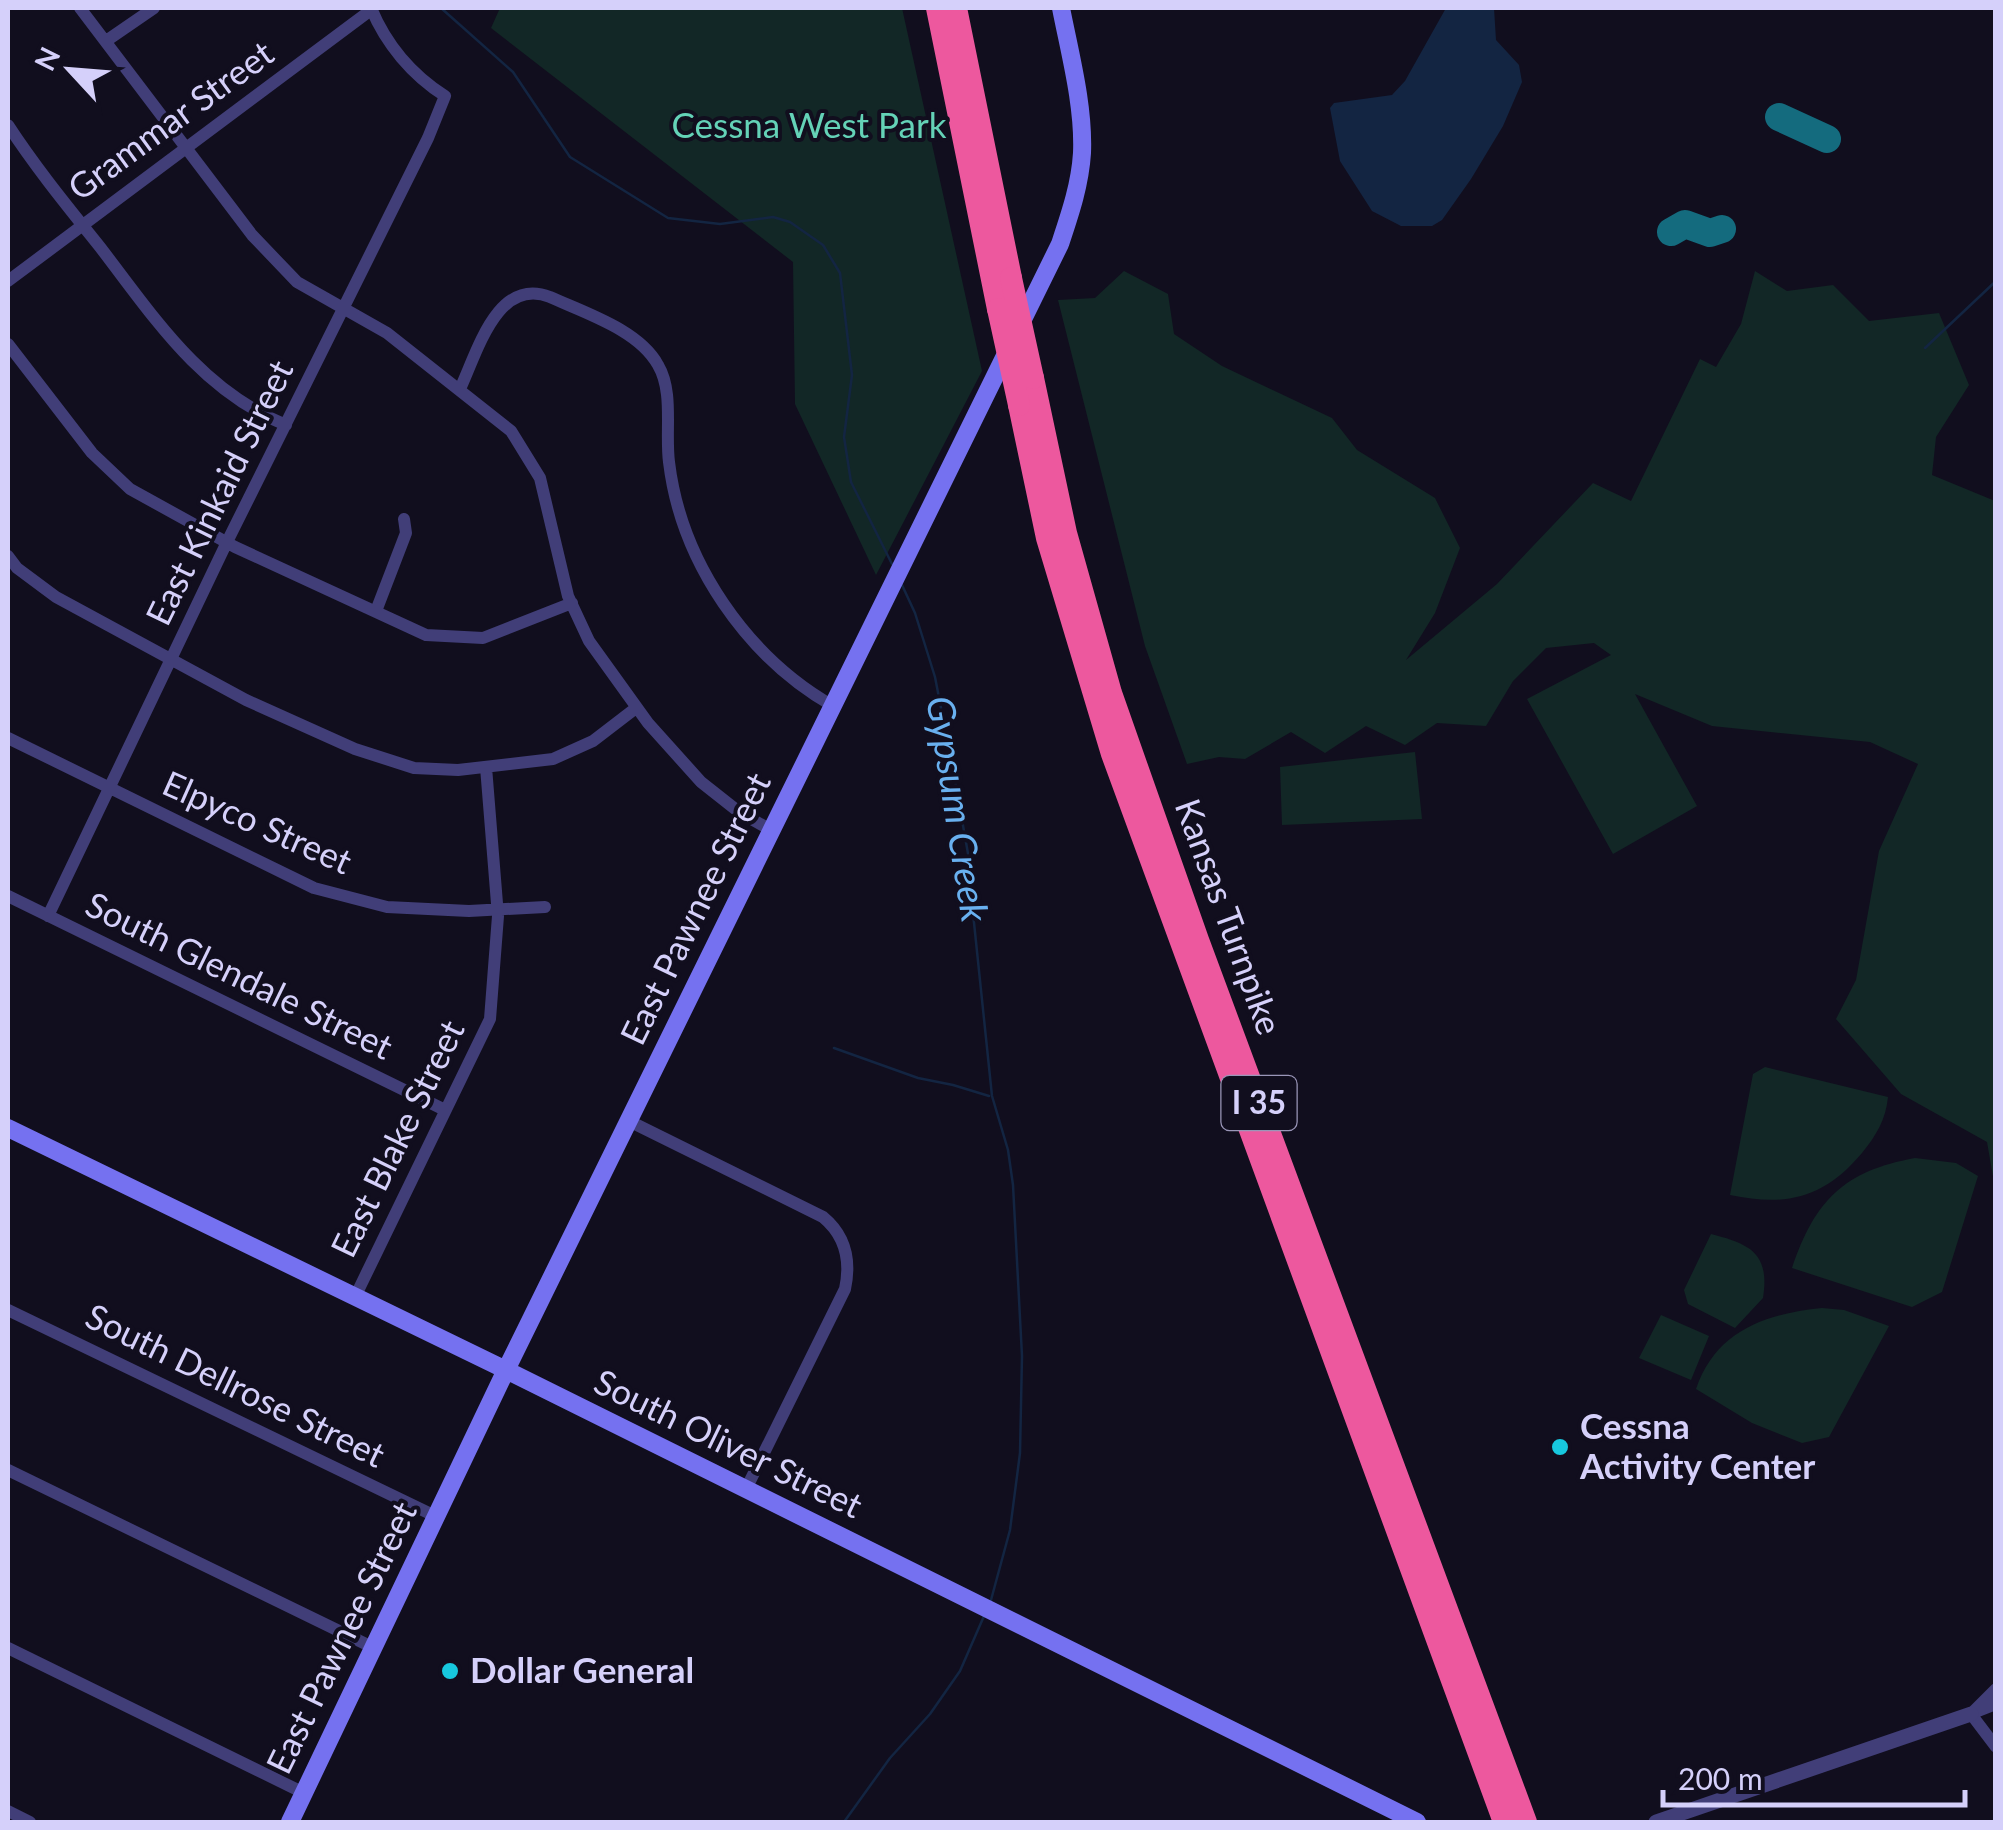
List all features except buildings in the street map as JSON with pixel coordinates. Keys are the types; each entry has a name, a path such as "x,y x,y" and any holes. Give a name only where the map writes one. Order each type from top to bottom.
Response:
{"highway":[{"name":"Kansas Turnpike","path":"938,8 1047,538 1112,754 1513,1818"},
{"name":"Kansas Turnpike","path":"956,8 1066,533 1117,710 1513,1818"}],"main road":[{"name":"East Pawnee Street","path":"290,1822 506,1370 1060,244 1076,193 1082,134 1061,8"},
{"name":"South Oliver Street","path":"8,1128 1417,1822"}],"street":[{"path":"80,8 281,269 386,333 511,430 540,478 572,603 589,641 636,708 701,782 739,812 771,830"},
{"path":"106,41 154,8"},
{"name":"East Kinkaid Street","path":"48,916 227,542 428,138 445,96 424,82 402,58 371,9"},
{"name":"Grammar Street","path":"8,282 371,9"},
{"path":"8,125 142,306 194,367 286,425"},
{"path":"460,390 496,316 506,302 520,294 537,292 550,297 632,337 647,349 666,382 671,483 688,542 713,585 768,658 805,690 834,706"},
{"path":"8,344 92,453 130,488 227,542 426,635 483,638 572,603"},
{"path":"376,611 406,533 404,519"},
{"path":"8,556 17,568 56,597 246,700 356,749 414,768 458,770 552,759 592,741 636,708"},
{"name":"Elpyco Street","path":"8,738 314,888 387,907 469,911 545,907"},
{"name":"East Blake Street","path":"354,1297 490,1019 497,909 486,767"},
{"name":"South Glendale Street","path":"8,896 444,1110"},
{"path":"628,1121 824,1217 844,1243 850,1269 845,1289 746,1490"},
{"name":"South Dellrose Street","path":"8,1310 437,1516"},
{"path":"8,1470 374,1648"},
{"path":"8,1648 304,1793"},
{"path":"1971,1714 1996,1689"},
{"path":"1656,1822 1996,1704"},
{"path":"1971,1714 1996,1746"},
{"path":"8,1812 30,1822"}],"green space":[{"name":"Cessna West Park","path":"500,8 902,8 982,371 876,575 795,404 793,262 491,28"},
{"path":"1124,271 1168,294 1174,334 1222,366 1332,418 1357,450 1435,498 1460,548 1435,613 1406,660 1497,584 1593,483 1631,501 1700,359 1716,367 1741,324 1755,271 1787,291 1833,285 1869,321 1939,313 1969,385 1936,437 1932,475 1995,501 1995,1188 1987,1142 1901,1094 1836,1019 1856,980 1879,851 1918,764 1870,742 1712,726 1635,694 1697,806 1613,854 1527,699 1611,655 1594,643 1546,648 1513,681 1486,726 1437,723 1405,745 1366,726 1325,753 1291,732 1245,759 1219,757 1187,764 1145,646 1058,300 1095,298"},
{"path":"1415,752 1422,819 1282,825 1280,767"},
{"path":"1765,1067 1888,1097 1880,1127 1848,1168 1819,1189 1787,1199 1730,1195 1753,1074"},
{"path":"1915,1158 1956,1163 1978,1176 1942,1292 1912,1307 1792,1268 1811,1224 1836,1192 1869,1171"},
{"path":"1711,1234 1746,1247 1763,1270 1763,1298 1735,1328 1688,1304 1684,1290"},
{"path":"1822,1308 1844,1310 1889,1326 1829,1437 1802,1443 1752,1423 1696,1389 1705,1369 1729,1339 1762,1321"},
{"path":"1661,1315 1709,1336 1691,1380 1639,1358"}],"water":[{"path":"1446,8 1494,8 1496,40 1519,65 1522,82 1503,126 1442,220 1432,226 1401,226 1372,211 1340,161 1330,108 1334,103 1392,95 1405,81"}],"waterway":[{"name":"Gypsum Creek","path":"441,8 513,72 570,157 668,218 720,224 773,217 790,222 823,245 840,273 852,375 844,437 851,482 892,564"},
{"path":"1925,348 1996,281"},
{"name":"Gypsum Creek","path":"902,585 935,677 954,775 972,876 992,1096 1008,1150 1013,1185 1022,1356 1020,1453 1010,1530 991,1600"},
{"path":"834,1048 918,1078 989,1096"},
{"name":"Gypsum Creek","path":"844,1822 960,1671 984,1616"}],"taxiway":[{"path":"1779,117 1827,139"},
{"path":"1671,232 1685,224 1710,233 1722,229"}],"place":[{"name":"Cessna Activity Center","path":"1560,1447"},
{"name":"Dollar General","path":"450,1671"}]}
